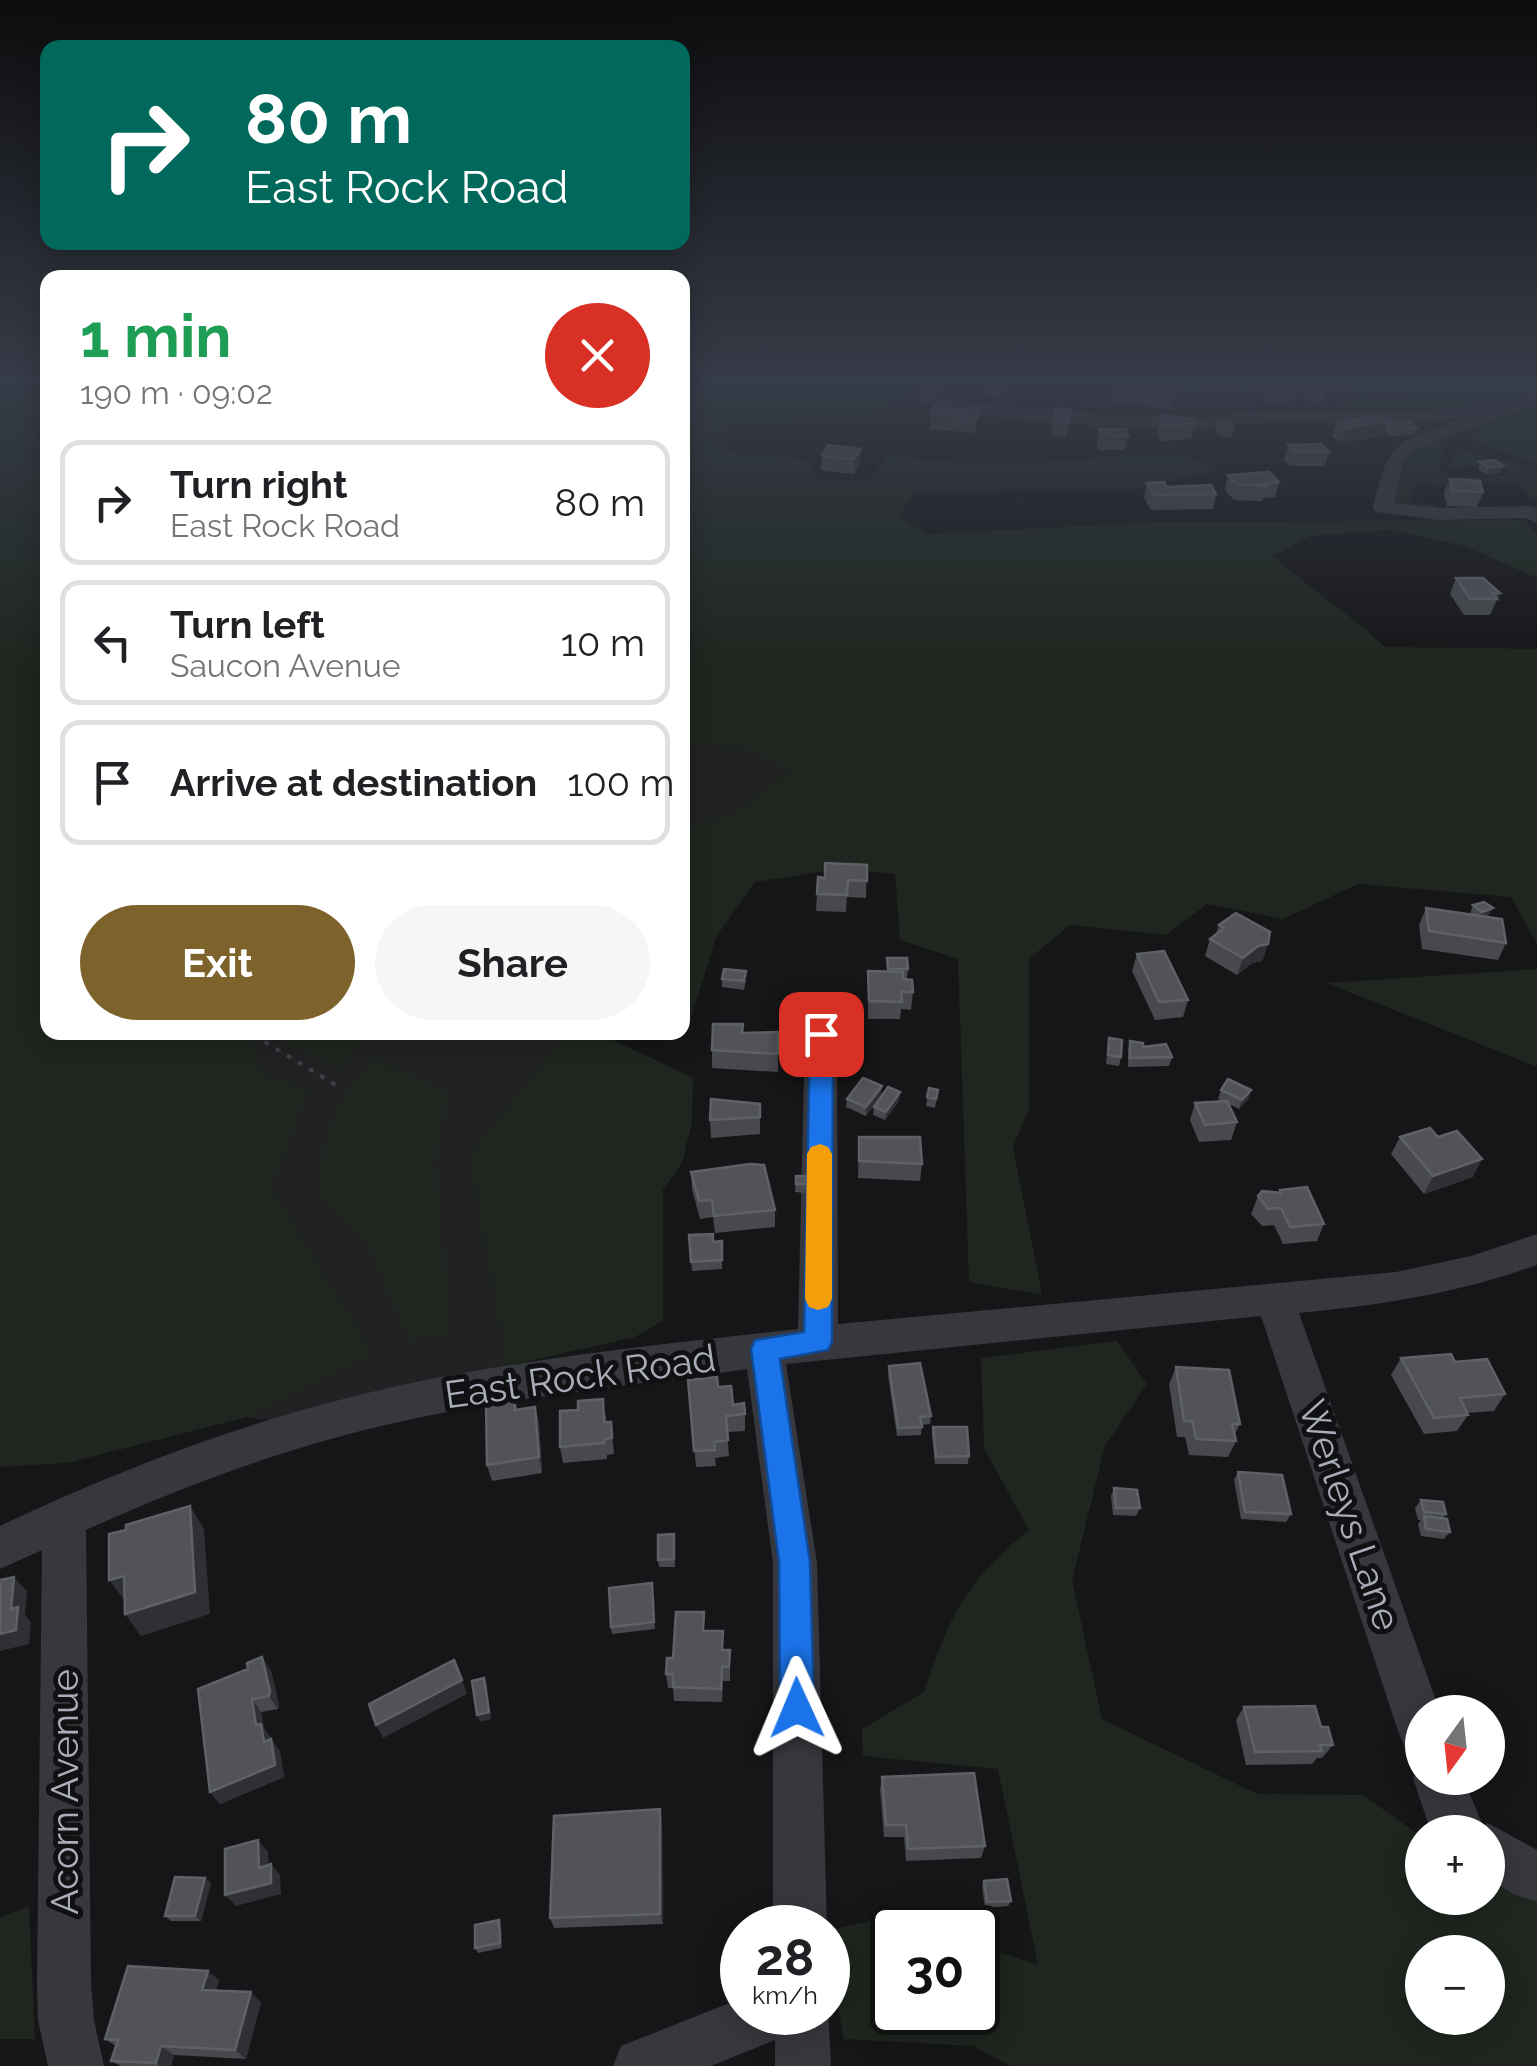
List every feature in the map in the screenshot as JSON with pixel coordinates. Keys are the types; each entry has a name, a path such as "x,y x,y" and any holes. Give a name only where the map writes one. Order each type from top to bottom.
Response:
{"street":[{"path":"1390,476 1383,508 1439,514 1529,512 1537,517"},
{"path":"818,1342 821,1034"},
{"name":"East Rock Road","path":"0,1548 64,1516 258,1445 391,1406 818,1342 1416,1285 1472,1272 1537,1249"},
{"name":"Werleys Lane","path":"1276,1299 1410,1695"},
{"path":"764,1349 795,1562 800,1905"},
{"name":"Acorn Avenue","path":"64,1516 64,1982 66,2020 76,2066"},
{"path":"1505,1860 1530,1876 1537,1876"},
{"path":"641,2066 720,2035"},
{"path":"802,2035 802,2066"}],"path":[{"path":"260,1040 339,1088"}],"shaded area":[{"path":"0,476 40,476 40,1040 252,1040 264,1075 309,1090 272,1188 374,1354 247,1417 67,1463 0,1467"},
{"path":"690,476 816,476 817,480 868,481 872,476 1191,476 1133,489 915,492 897,517 929,534 1158,522 1525,520 1537,536 1537,578 1465,546 1391,530 1310,536 1273,556 1385,647 1537,649 1537,944 1511,897 1358,884 1283,919 1207,904 1166,935 1070,925 1029,959 1029,1108 1013,1147 1042,1295 969,1282 958,959 900,940 895,874 839,869 755,882 716,937 690,1022 690,826 735,812 790,770 746,749 690,745"},
{"path":"1395,476 1537,477 1537,501 1516,484 1489,481 1463,487 1417,485 1410,502 1436,506 1437,510 1391,507"},
{"path":"690,746 746,749 791,769 735,812 690,826"},
{"path":"1537,969 1537,1067 1326,983"},
{"path":"252,1040 560,1040 468,1156 507,1366 285,1423 247,1417 374,1354 272,1188 308,1090 264,1075"},
{"path":"277,1040 365,1040 341,1069"},
{"path":"560,1040 613,1040 693,1078 692,1123 682,1163 663,1189 663,1321 635,1337 507,1366 468,1156"},
{"path":"374,1057 448,1094 435,1162 452,1333 409,1341 366,1242 319,1196 332,1120"},
{"path":"1117,1341 1147,1384 1105,1446 1072,1580 1102,1719 1257,1794 1363,1795 1405,1825 1405,1915 1505,1915 1505,1878 1537,1894 1537,2066 1011,2066 973,2046 844,2039 843,2035 850,2035 850,1925 870,1921 870,2035 1000,2035 1000,1952 1038,1965 998,1769 863,1756 862,1729 924,1692 962,1602 989,1566 1029,1530 984,1448 981,1358"},
{"path":"29,1906 35,2039 0,2039 0,1918"}],"building":[{"path":"1229,476 1273,476 1279,482 1263,484 1266,486 1237,485"},
{"path":"1450,479 1480,481 1483,492 1452,491"},
{"path":"1164,482 1167,487 1211,485 1216,494 1154,495 1147,483"},
{"path":"1456,578 1483,578 1500,593 1492,593 1497,599 1470,599"},
{"path":"825,863 867,865 867,881 848,880 847,895 817,894 818,877 825,878"},
{"path":"1484,902 1493,908 1482,912 1473,905"},
{"path":"1426,908 1502,919 1506,943 1429,931"},
{"path":"1236,913 1270,932 1268,944 1258,946 1243,958 1210,939 1224,928 1219,925"},
{"path":"1164,951 1188,1000 1159,1002 1137,954"},
{"path":"887,958 907,958 908,969 888,969"},
{"path":"724,969 746,971 744,981 722,979"},
{"path":"868,971 903,972 903,979 912,980 913,992 901,992 902,1002 869,1001"},
{"path":"713,1024 743,1024 742,1033 778,1032 778,1054 712,1050"},
{"path":"1109,1038 1122,1040 1121,1057 1108,1055"},
{"path":"1130,1041 1143,1043 1143,1047 1166,1044 1172,1057 1130,1058"},
{"path":"863,1078 882,1086 866,1107 847,1099"},
{"path":"1228,1079 1251,1090 1242,1100 1221,1090"},
{"path":"888,1087 900,1092 886,1112 874,1107"},
{"path":"929,1088 938,1090 936,1099 927,1097"},
{"path":"711,1099 760,1104 760,1117 710,1120"},
{"path":"1227,1101 1237,1122 1205,1125 1195,1103"},
{"path":"1430,1128 1438,1137 1457,1131 1482,1159 1433,1176 1400,1137"},
{"path":"859,1137 920,1137 922,1164 859,1161"},
{"path":"764,1165 775,1210 714,1216 712,1200 699,1201 691,1172"},
{"path":"796,1176 806,1176 806,1184 796,1184"},
{"path":"1307,1187 1324,1224 1290,1227 1281,1208 1268,1209 1258,1196 1262,1191 1281,1193 1280,1190"},
{"path":"713,1234 713,1242 722,1241 722,1260 691,1262 689,1235"},
{"path":"1451,1354 1455,1362 1487,1359 1505,1394 1460,1398 1468,1415 1434,1418 1401,1358"},
{"path":"920,1363 931,1416 920,1417 922,1427 898,1428 889,1366"},
{"path":"1176,1367 1229,1370 1240,1424 1232,1424 1236,1441 1196,1439 1192,1421 1184,1421"},
{"path":"717,1377 718,1387 731,1386 733,1405 744,1403 745,1414 726,1416 728,1440 714,1442 715,1450 694,1451 688,1380"},
{"path":"515,1399 515,1410 535,1407 539,1457 487,1465 486,1403"},
{"path":"603,1399 604,1422 611,1422 612,1438 604,1443 560,1447 560,1411 578,1410 578,1401"},
{"path":"933,1427 967,1427 969,1456 936,1457"},
{"path":"1238,1472 1282,1475 1291,1514 1245,1512"},
{"path":"1114,1488 1137,1490 1140,1508 1116,1508"},
{"path":"1421,1500 1443,1502 1446,1514 1424,1512"},
{"path":"190,1506 195,1592 125,1614 124,1576 109,1580 109,1534"},
{"path":"1424,1516 1447,1519 1450,1532 1426,1529"},
{"path":"674,1534 674,1559 658,1560 658,1535"},
{"path":"14,1577 11,1609 18,1607 16,1630 0,1634 0,1580"},
{"path":"652,1583 654,1622 611,1627 609,1588"},
{"path":"676,1612 704,1612 703,1631 723,1631 722,1650 730,1650 729,1667 722,1667 721,1689 673,1687 673,1674 666,1674 667,1658 673,1658"},
{"path":"262,1657 269,1696 252,1699 256,1725 261,1724 264,1742 271,1739 275,1765 210,1792 198,1689 248,1669 247,1663"},
{"path":"454,1660 462,1680 376,1725 369,1704"},
{"path":"484,1678 489,1712 477,1715 472,1681"},
{"path":"1315,1706 1321,1727 1328,1727 1333,1745 1320,1745 1322,1751 1255,1752 1244,1707"},
{"path":"974,1773 985,1846 908,1849 906,1825 886,1825 882,1777"},
{"path":"660,1809 660,1914 550,1918 554,1816"},
{"path":"258,1840 259,1868 271,1864 271,1883 225,1895 225,1849"},
{"path":"175,1877 205,1878 195,1916 165,1916"},
{"path":"1007,1879 1011,1901 987,1902 984,1881"},
{"path":"499,1920 500,1943 475,1948 475,1925"},
{"path":"128,1966 208,1971 202,1990 251,1992 235,2050 161,2046 156,2063 111,2061 118,2040 105,2039"}],"slow traffic":[{"path":"818,1299 820,1154"}],"route":[{"path":"797,1708 795,1562 764,1349 818,1342 821,1034"}]}
